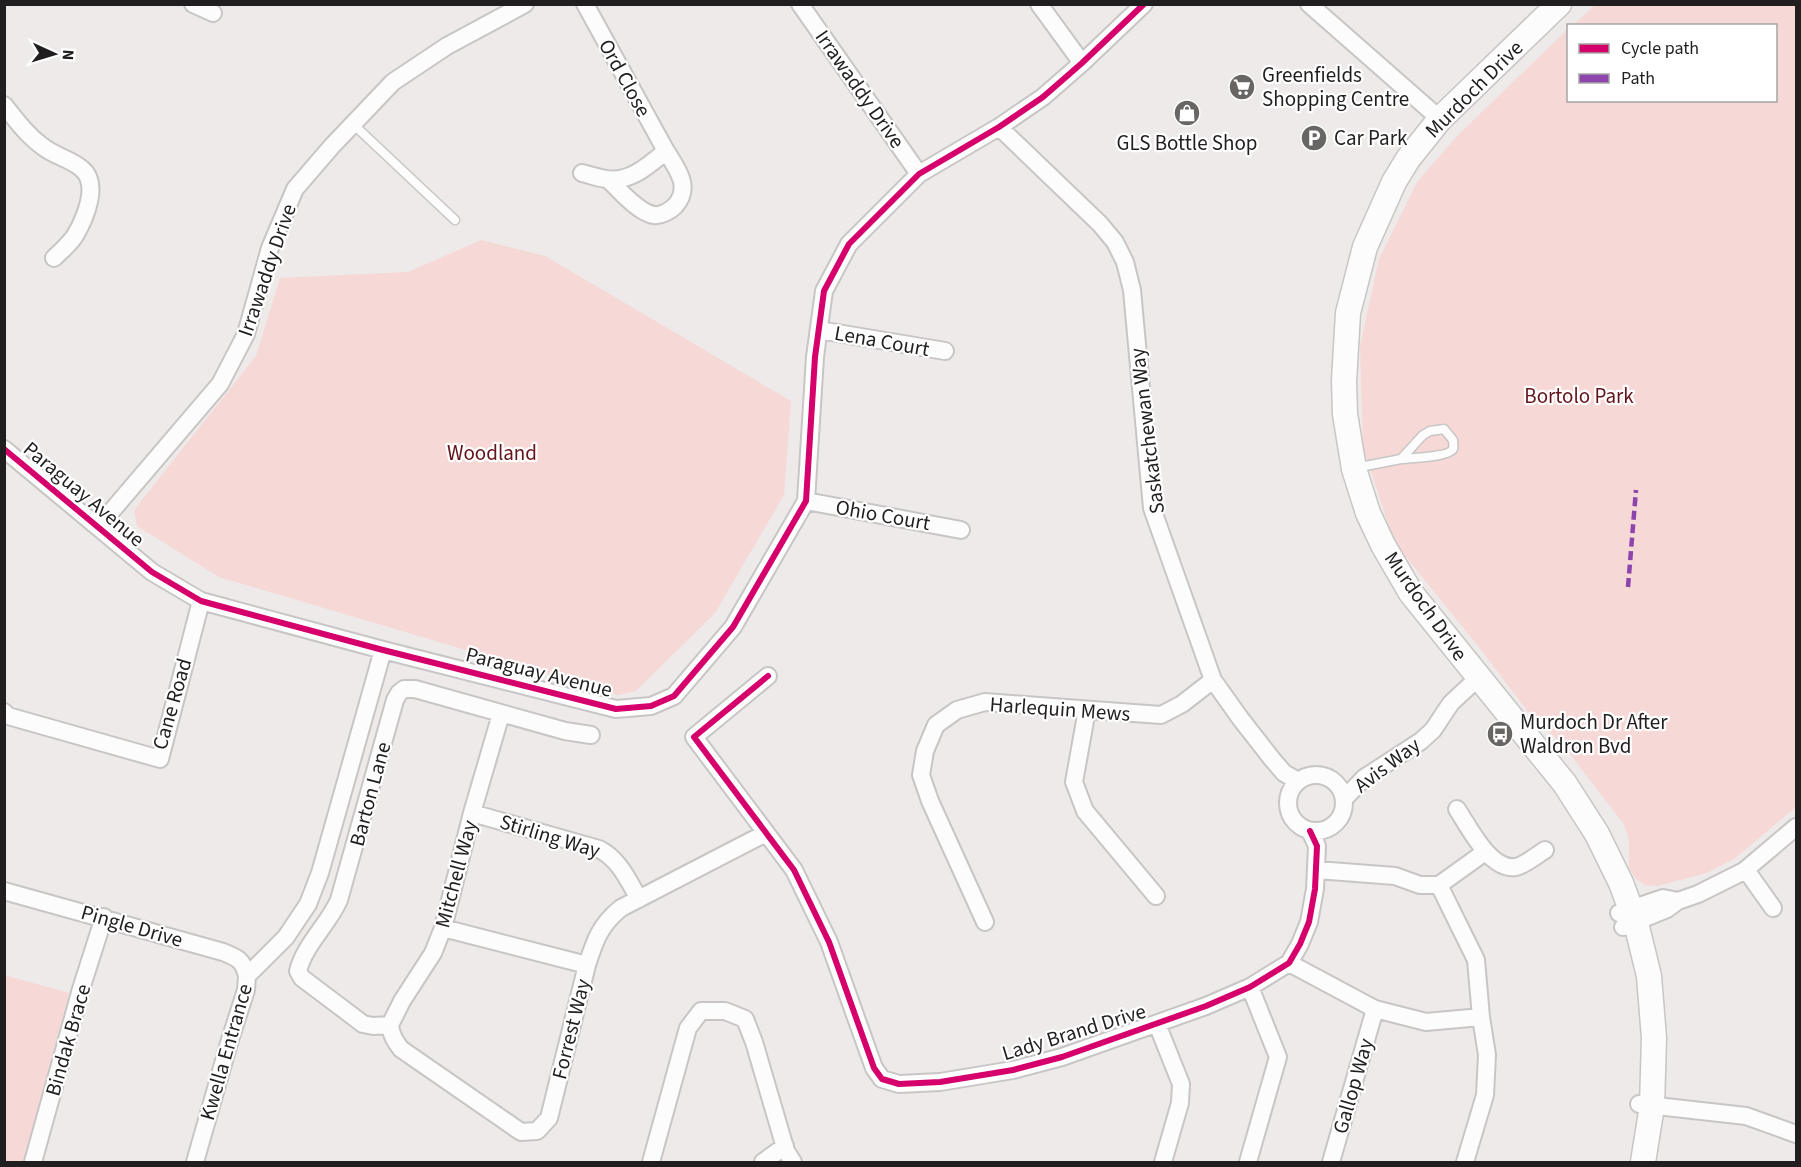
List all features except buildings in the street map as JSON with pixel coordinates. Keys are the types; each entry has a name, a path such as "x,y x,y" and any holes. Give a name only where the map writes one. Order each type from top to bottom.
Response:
{"main road":[{"name":"Murdoch Drive","path":"1474,682 1411,593 1383,545 1368,513 1354,469 1345,414 1344,381 1348,313 1365,247 1394,182 1414,152 1434,114 1537,4"},
{"name":"Murdoch Drive","path":"1559,4 1434,114 1414,128 1383,174 1352,240 1344,263 1332,319 1331,419 1340,467 1354,512 1375,558 1399,598 1577,801 1610,859 1627,918 1641,1040 1646,1105 1643,1162"},
{"name":"Murdoch Drive","path":"1628,1162 1646,1105"}],"street":[{"path":"193,4 213,13"},
{"name":"Irrawaddy Drive","path":"98,527 220,384 246,334 270,248 295,189 393,82 447,46 525,4"},
{"name":"Ord Close","path":"585,4 679,172 682,199 670,211 654,215 639,208 609,180"},
{"name":"Irrawaddy Drive","path":"800,4 919,174"},
{"path":"1039,4 1082,63"},
{"name":"Paraguay Avenue","path":"4,449 153,572 201,601 616,709 651,706 674,696 733,627 806,501 815,357 824,291 849,244 919,174 999,128 1043,97 1144,4"},
{"path":"1309,4 1434,114"},
{"path":"4,105 19,125 43,148 83,170 89,179 90,198 75,235 54,258"},
{"name":"Saskatchewan Way","path":"999,128 1100,224 1115,242 1125,262 1132,290 1152,508 1213,681 1272,759 1284,773 1298,782"},
{"name":"Ord Close","path":"582,173 609,180 631,176 666,151"},
{"name":"Lena Court","path":"819,330 945,351"},
{"name":"Ohio Court","path":"806,501 961,530"},
{"name":"Cane Road","path":"4,712 8,716 160,759 201,601"},
{"name":"Kwella Entrance","path":"195,1162 228,1043 246,990 247,976 285,937 308,904 320,873 383,650"},
{"name":"Lady Brand Drive","path":"768,676 694,737 794,870 829,942 874,1068 882,1079 899,1084 940,1082 1012,1070 1062,1057 1206,1006 1250,987 1289,963"},
{"name":"Harlequin Mews","path":"985,922 930,801 921,775 925,751 936,725 957,710 985,702 1161,715 1182,704 1213,681"},
{"name":"Avis Way","path":"1344,799 1364,778 1421,741 1433,730 1451,703 1474,682"},
{"name":"Barton Lane","path":"390,1025 363,1024 302,978 298,971 304,956 336,909 395,700 399,693 404,689 415,688 501,714 565,731 591,735"},
{"path":"1087,710 1074,782 1086,811 1156,896"},
{"name":"Mitchell Way","path":"390,1025 402,1001 433,953 443,928 472,813 501,714"},
{"path":"1314,775 1330,779 1337,784 1342,791 1344,808 1336,824 1319,832 1302,828 1295,822 1290,814 1289,796 1292,788 1298,782 1314,775"},
{"path":"1457,809 1485,852 1504,866 1517,867 1545,850"},
{"name":"Stirling Way","path":"472,813 610,854 619,864 639,899"},
{"path":"1627,918 1663,898 1678,901 1698,894 1746,870 1797,827"},
{"path":"1310,831 1317,846 1317,870 1309,922 1289,963 1375,1009 1426,1022 1481,1017"},
{"name":"Forrest Way","path":"390,1025 394,1041 401,1049 521,1132 537,1131 549,1118 587,965 601,928 621,908 766,833"},
{"path":"1317,870 1395,876 1420,885 1438,885 1485,852"},
{"path":"1746,870 1773,908"},
{"path":"1438,885 1476,960 1487,1054 1485,1095 1465,1162"},
{"name":"Pingle Drive","path":"4,891 223,952 236,957 244,965 247,976"},
{"name":"Bindak Brace","path":"33,1162 81,989 104,917"},
{"path":"443,928 587,965"},
{"path":"1248,1162 1278,1057 1250,987"},
{"name":"Gallop Way","path":"1331,1162 1375,1009"},
{"path":"651,1162 688,1028 701,1011 725,1011 745,1018 785,1146 793,1162"},
{"path":"1157,1024 1181,1084 1180,1103 1163,1162"},
{"path":"1646,1105 1746,1116 1797,1134"},
{"path":"763,1162 785,1146"}],"lane":[{"path":"353,124 455,220"},
{"path":"1354,469 1401,459 1450,453 1453,450 1454,440 1444,429 1430,431 1423,435 1401,459"}],"green space":[{"name":"Bortolo Park","path":"1595,5 1796,5 1796,807 1734,859 1707,873 1657,886 1645,885 1636,879 1629,868 1629,840 1623,823 1562,744 1528,712 1394,542 1363,447 1360,346 1379,259 1417,182 1459,134 1567,30 1567,102 1777,102 1777,24 1574,24"},
{"name":"Woodland","path":"481,240 545,256 791,401 784,495 715,613 636,691 618,695 219,577 137,526 134,510 256,356 280,278 408,272"},
{"path":"4,975 69,993 23,1162 5,1162"}],"marked path":[{"path":"1628,587 1636,490"}],"cycle path":[{"path":"4,449 152,572 201,601 616,709 651,706 674,696 733,627 806,501 815,357 824,291 849,244 919,174 999,127 1043,97 1144,4"},
{"path":"768,676 694,737 794,870 829,942 874,1068 882,1079 899,1084 940,1082 1013,1070 1062,1057 1206,1006 1250,987 1289,963 1309,922 1315,889 1317,846 1310,831"}],"place":[{"name":"Greenfields Shopping Centre","path":"1242,87"},
{"name":"GLS Bottle Shop","path":"1187,113"},
{"name":"Car Park","path":"1314,138"},
{"name":"Murdoch Dr After Waldron Bvd","path":"1500,734"}]}
